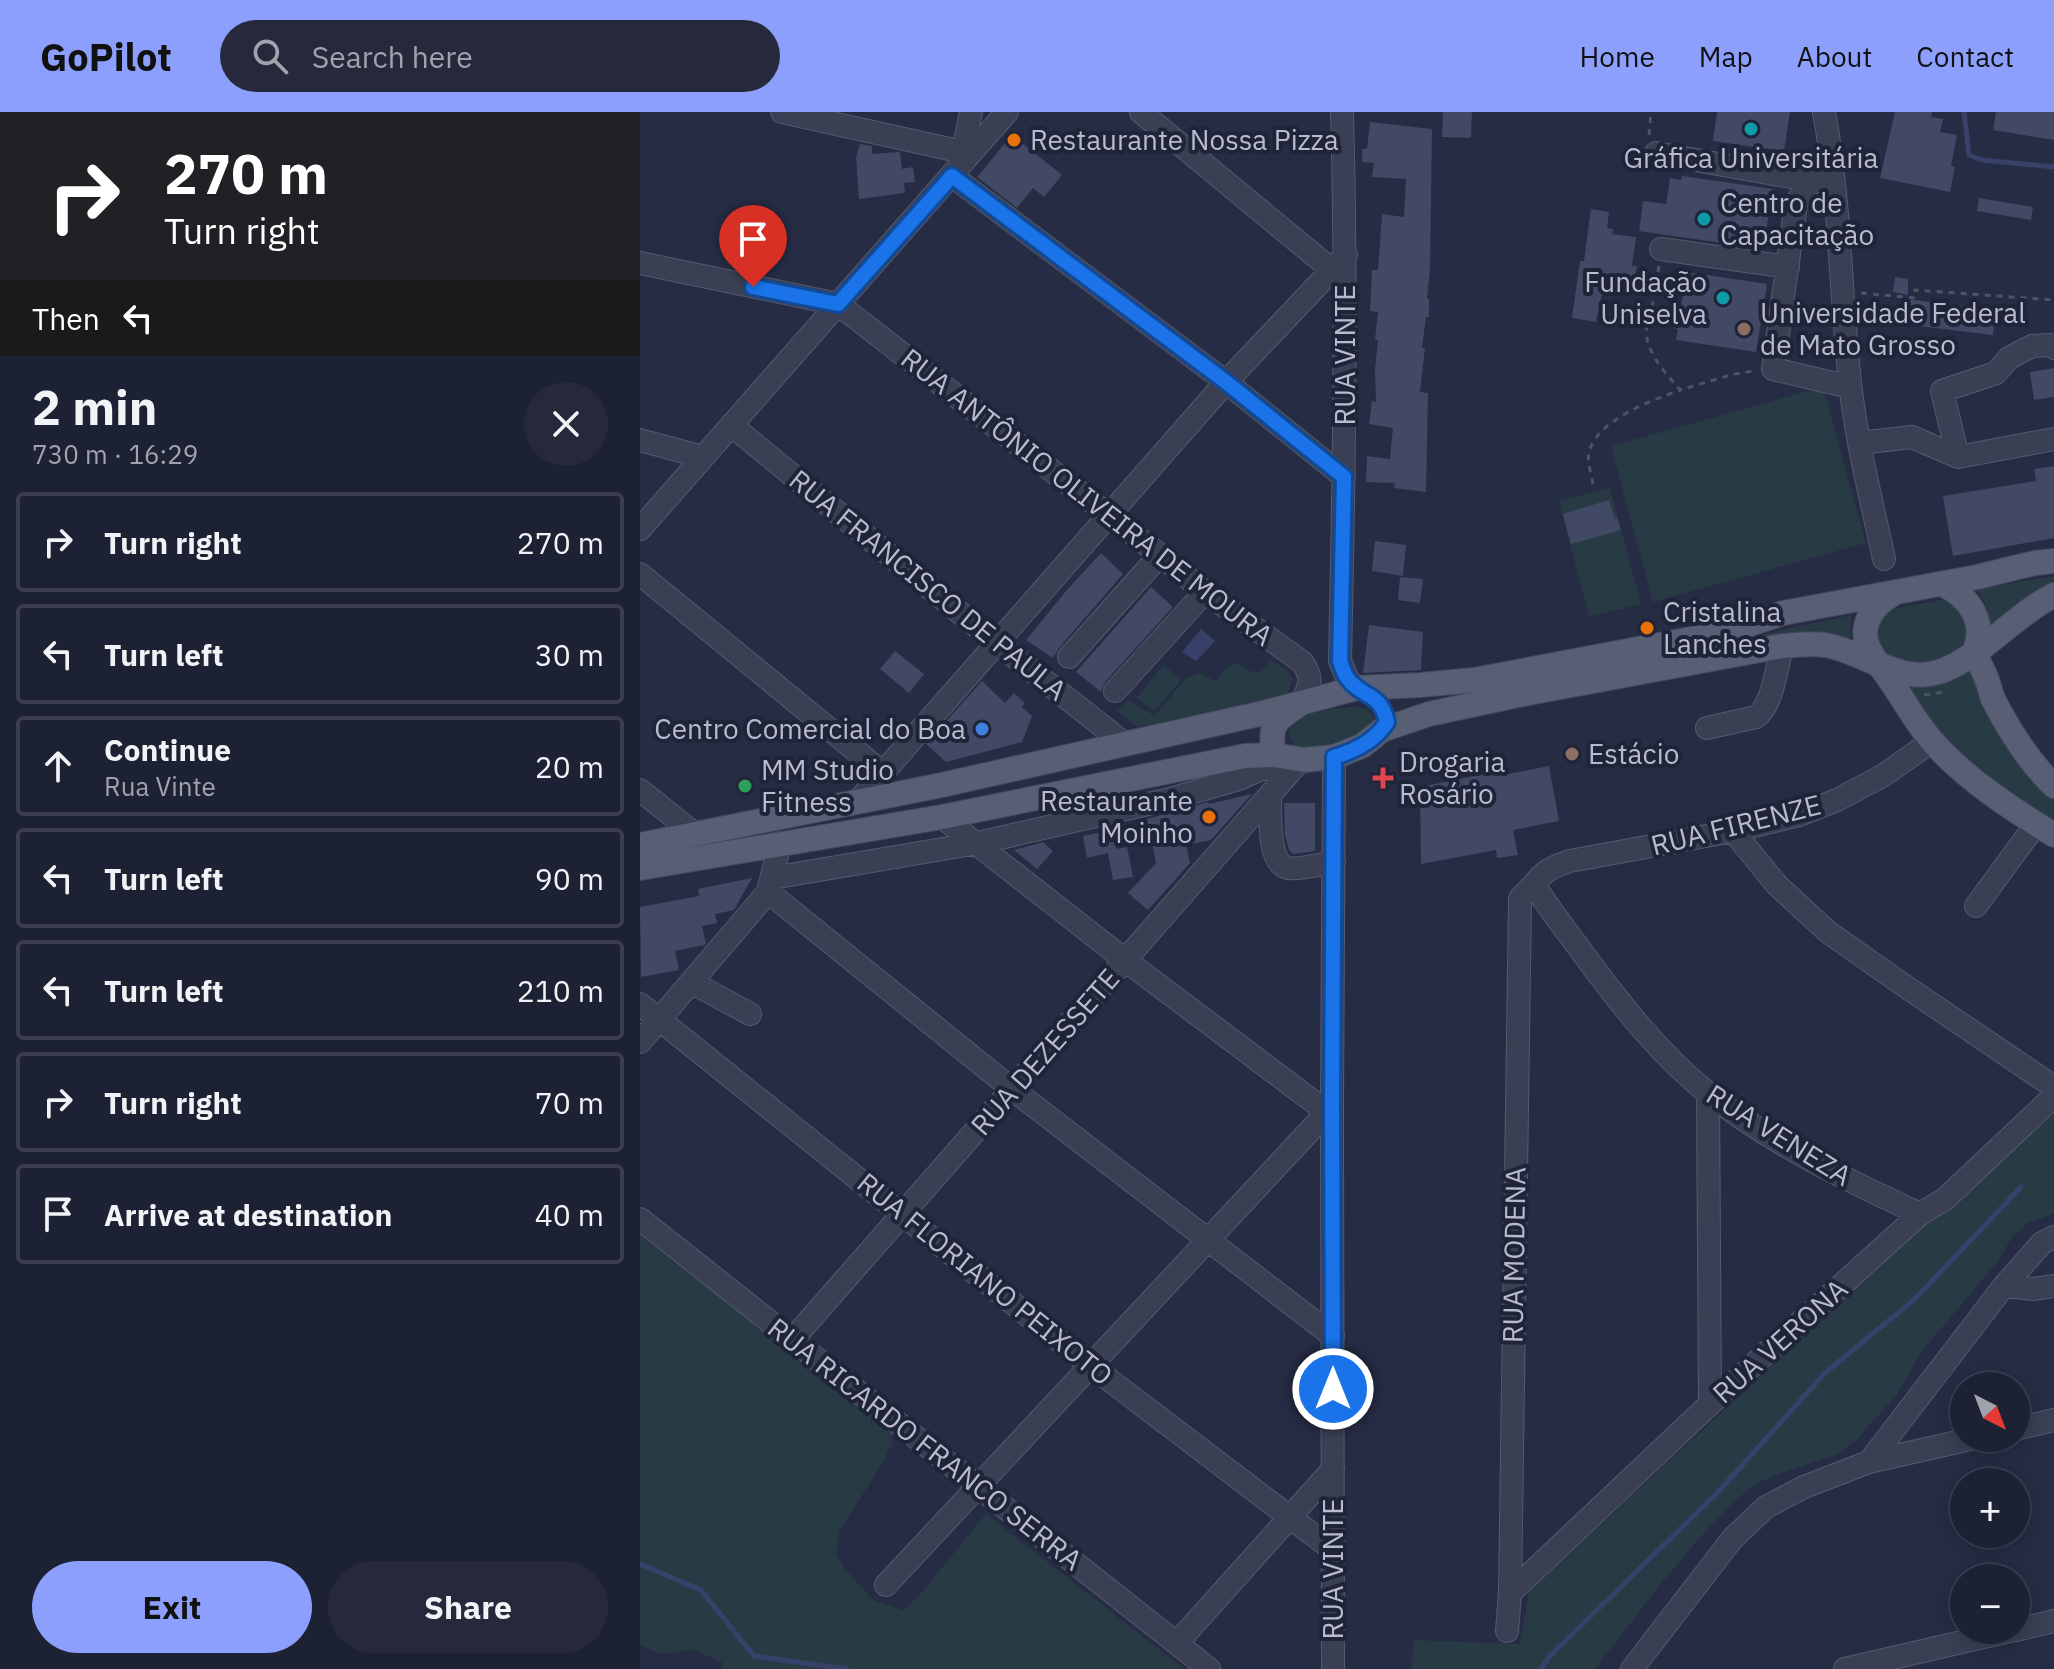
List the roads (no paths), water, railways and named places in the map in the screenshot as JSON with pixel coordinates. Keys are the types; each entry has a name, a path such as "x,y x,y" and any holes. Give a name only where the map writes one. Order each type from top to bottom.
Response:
{"main road":[{"path":"640,845 1125,744 1357,688 1474,680 1723,633 1783,613 2054,561"},
{"path":"1942,584 1957,592 1973,608 1979,635 1974,653 1985,672 1992,696 2029,757 2054,786"},
{"path":"1900,590 1877,605 1867,622 1867,646 1932,741 1975,781 2045,830"},
{"path":"1382,730 1429,714 1523,694 1782,646 1822,645 1905,674 1921,676 1953,666 2035,605 2054,595"},
{"path":"640,868 942,817 1245,756 1291,760 1334,757 1362,746 1387,722 1381,705 1357,688"},
{"path":"1291,760 1271,739 1277,719 1302,702"}],"street":[{"path":"782,112 960,163 1344,477"},
{"path":"960,163 971,112"},
{"path":"640,529 1007,112"},
{"path":"859,800 1226,382 1339,263 1141,112"},
{"name":"RUA VINTE","path":"1342,112 1339,263 1344,477 1340,661 1348,680 1357,688"},
{"path":"1824,112 1824,178 1850,387 1884,559"},
{"path":"1656,153 1824,178"},
{"path":"1824,178 1803,189 1796,204 1773,369 1850,387"},
{"path":"1661,249 1788,267"},
{"path":"640,263 838,304"},
{"name":"RUA ANTÔNIO OLIVEIRA DE MOURA","path":"838,304 1205,592 1302,662 1309,672 1311,683 1302,702"},
{"path":"1958,457 1942,391 1996,373 2009,358 2032,346 2050,345 2054,348"},
{"name":"RUA FRANCISCO DE PAULA","path":"731,425 1125,744"},
{"path":"1859,443 1912,437 1958,457 2054,439"},
{"path":"640,440 703,457"},
{"path":"1069,657 1160,555"},
{"path":"640,574 888,768 906,781 924,788"},
{"path":"1115,691 1205,592"},
{"path":"1707,728 1761,714 1767,704 1782,646"},
{"name":"RUA FIRENZE","path":"1534,885 1539,875 1548,869 1570,861 1733,831 1799,815 1837,800 1884,775 1932,741"},
{"name":"RUA VINTE","path":"1333,1669 1334,757"},
{"path":"770,885 978,843 1170,799 1291,760"},
{"name":"RUA DEZESSETE","path":"793,1339 1270,795 1291,760"},
{"path":"640,790 695,834"},
{"path":"1270,795 1272,846 1274,856 1280,863 1289,868 1334,862"},
{"path":"942,817 1319,1106 1332,1107"},
{"path":"1976,906 2045,830"},
{"path":"1733,831 1777,885 1828,932 2054,1087"},
{"path":"640,1042 770,885 780,843"},
{"path":"770,885 1012,1089 1333,1336"},
{"name":"RUA VENEZA","path":"1534,885 1625,1011 1708,1094 1800,1154 1920,1214"},
{"name":"RUA MODENA","path":"1507,1631 1510,1593 1518,907 1524,893 1534,885"},
{"path":"691,982 750,1014"},
{"name":"RUA FLORIANO PEIXOTO","path":"640,1004 1091,1366 1333,1550"},
{"path":"1708,1094 1710,1404"},
{"name":"RUA VERONA","path":"1510,1593 1710,1404 1920,1214 1945,1199 2054,1096"},
{"path":"886,1585 1332,1107"},
{"name":"RUA RICARDO FRANCO SERRA","path":"640,1219 1209,1669"},
{"path":"1869,1462 2004,1286 2042,1243 2054,1237"},
{"path":"2004,1286 2033,1289 2054,1286"},
{"path":"2030,1426 2054,1420"},
{"path":"1632,1669 1733,1538 1766,1507 1804,1487 1869,1462 1950,1444"},
{"name":"RUA VINTE","path":"1177,1643 1333,1469"},
{"path":"2030,1627 2054,1621"},
{"path":"1845,1669 1954,1644"}],"water":[{"path":"1201,629 1215,641 1196,661 1182,652"}],"waterway":[{"path":"1964,112 1969,155 1982,160 2054,167"},
{"path":"1541,1669 1550,1656 1719,1491 1825,1373 1915,1299 2021,1187"},
{"path":"640,1564 701,1590 754,1656 846,1669"}],"place":[{"name":"Gráfica Universitária","path":"1751,129"},
{"name":"Restaurante Nossa Pizza","path":"1014,140"},
{"name":"Centro de Capacitação","path":"1704,219"},
{"name":"Fundação Uniselva","path":"1723,298"},
{"name":"Universidade Federal de Mato Grosso","path":"1744,329"},
{"name":"Cristalina Lanches","path":"1647,628"},
{"name":"Centro Comercial do Boa","path":"982,729"},
{"name":"Estácio","path":"1572,754"},
{"name":"Drogaria Rosário","path":"1383,778"},
{"name":"MM Studio Fitness","path":"745,786"},
{"name":"Restaurante Moinho","path":"1209,817"}]}
